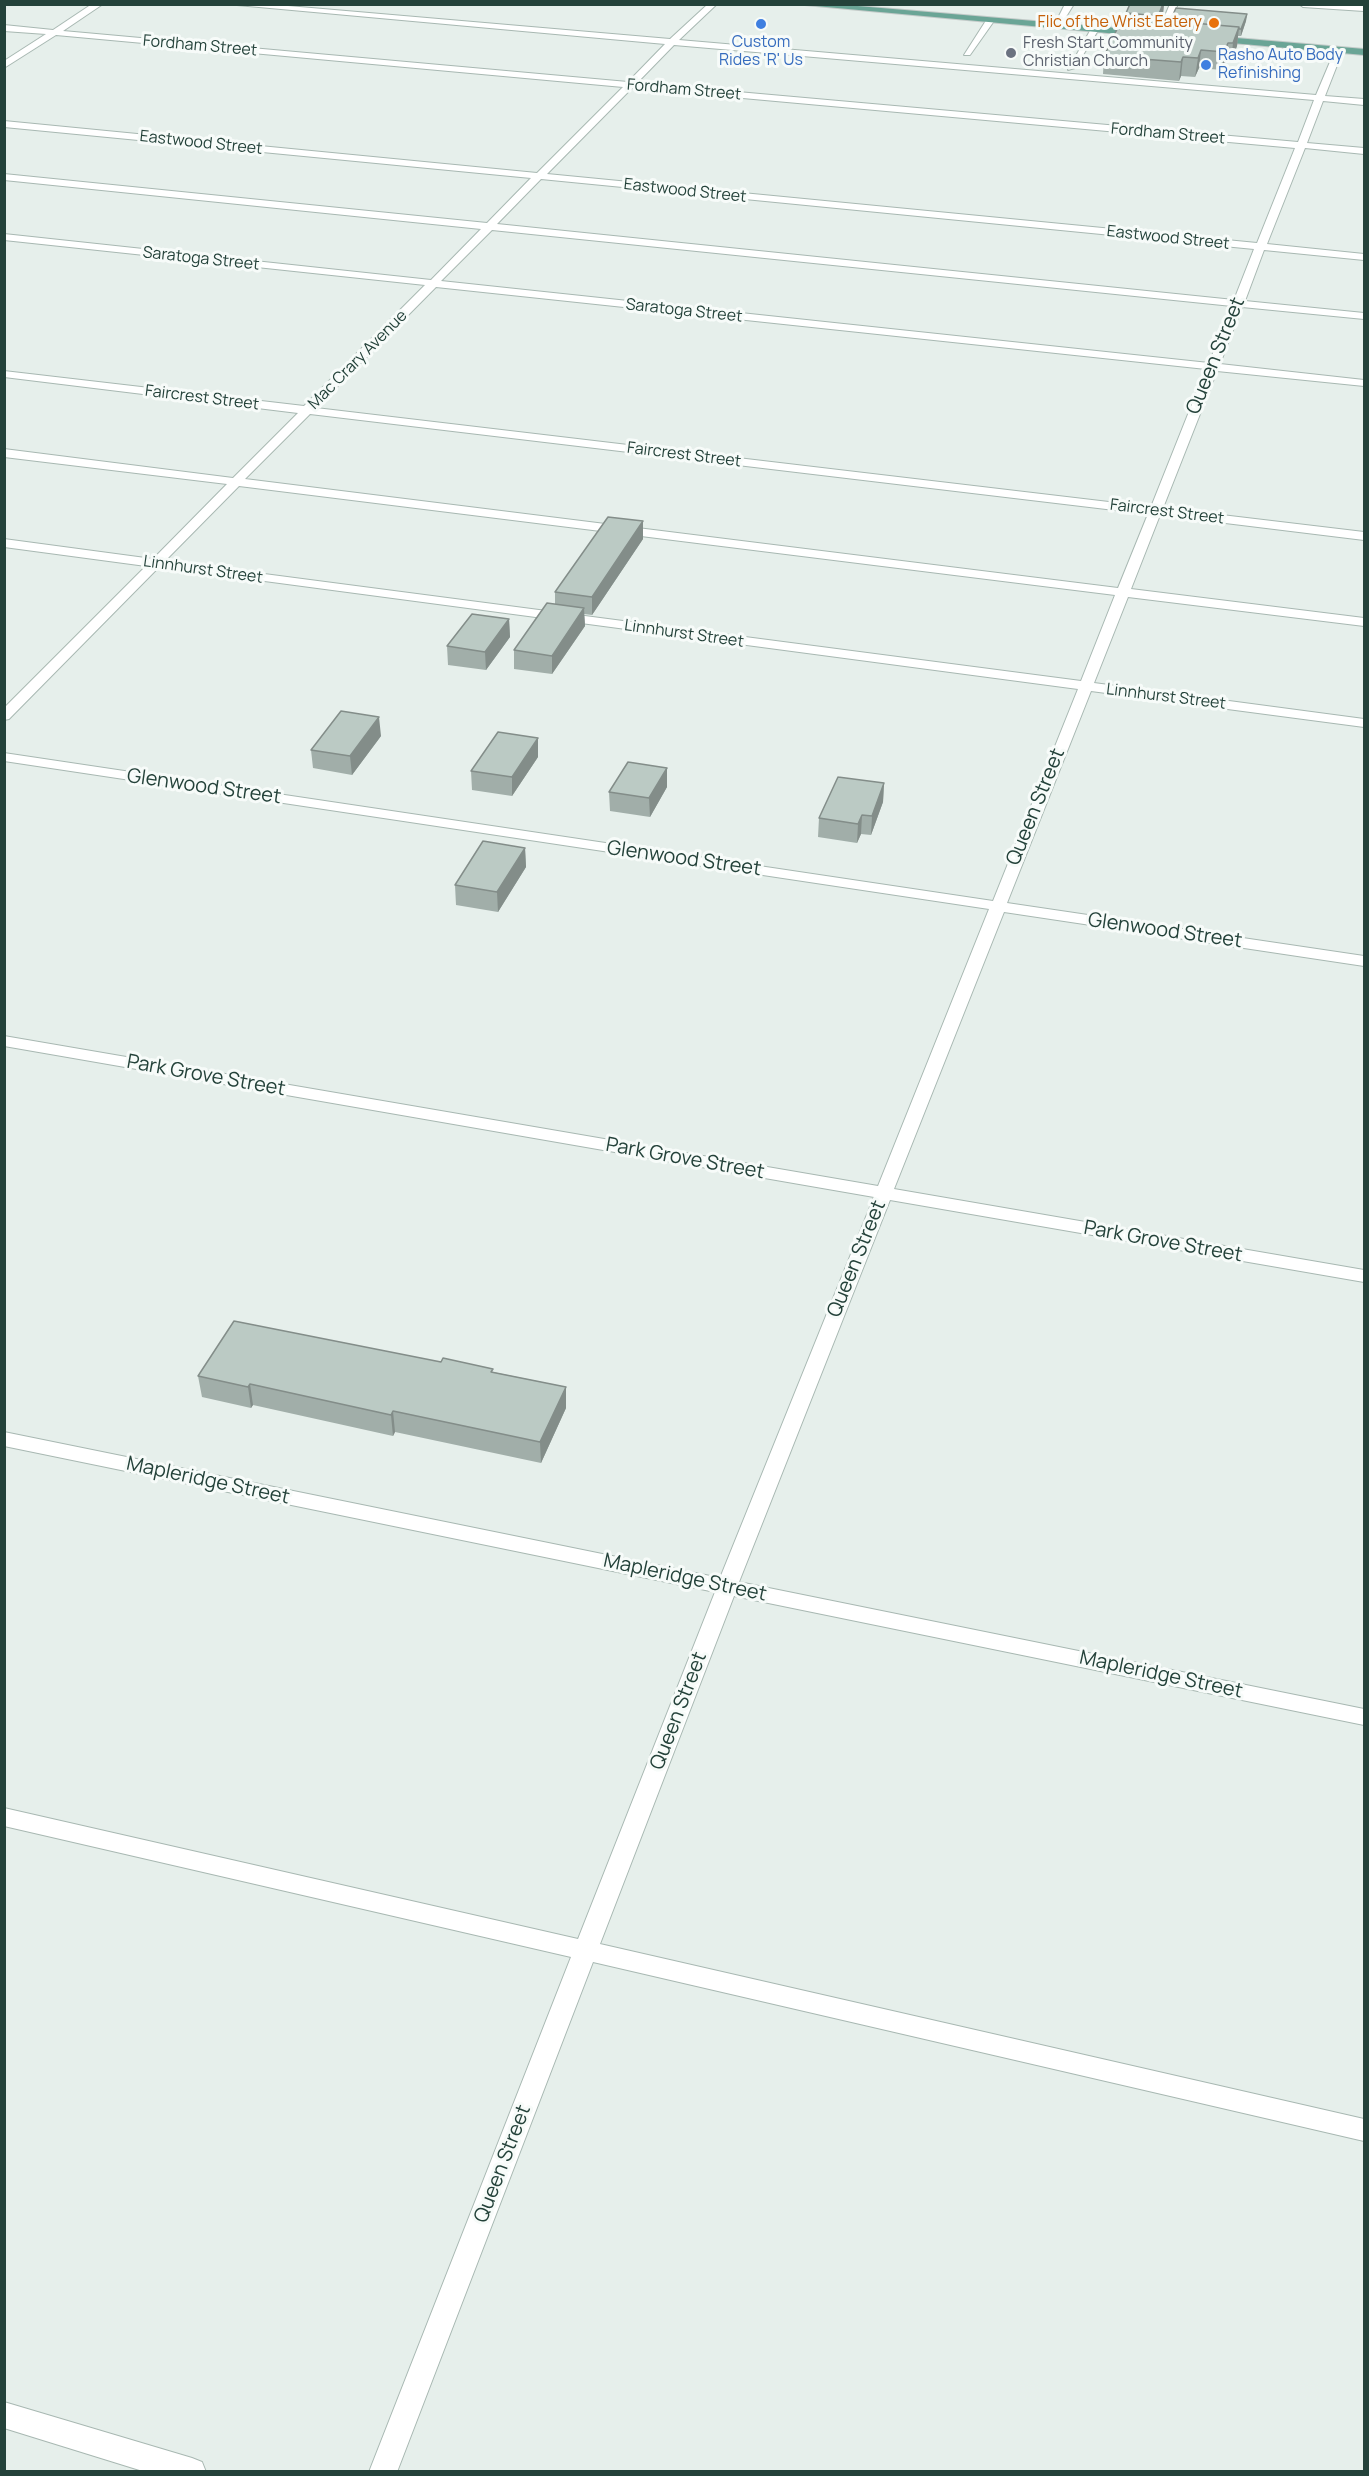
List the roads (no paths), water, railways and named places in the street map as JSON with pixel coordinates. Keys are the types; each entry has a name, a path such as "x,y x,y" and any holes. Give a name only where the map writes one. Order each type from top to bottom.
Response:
{"main road":[{"path":"798,4 1170,36"},
{"path":"1204,39 1365,52"}],"street":[{"path":"4,65 99,4"},
{"path":"230,4 1365,102"},
{"name":"Mac Crary Avenue","path":"4,716 629,85 713,4"},
{"path":"1056,26 1070,4"},
{"path":"1159,35 1174,4"},
{"path":"1303,4 1365,9"},
{"path":"967,53 990,21"},
{"name":"Fordham Street","path":"4,28 1365,151"},
{"path":"1071,68 1095,29"},
{"name":"Queen Street","path":"383,2472 728,1587 1211,367 1339,50"},
{"name":"Eastwood Street","path":"4,124 1365,257"},
{"path":"4,177 1365,316"},
{"name":"Saratoga Street","path":"4,237 1365,383"},
{"name":"Faircrest Street","path":"4,374 1365,536"},
{"path":"4,453 1365,622"},
{"name":"Linnhurst Street","path":"4,543 1365,723"},
{"name":"Glenwood Street","path":"4,757 1365,961"},
{"name":"Park Grove Street","path":"4,1041 1365,1276"},
{"name":"Mapleridge Street","path":"4,1439 1365,1717"},
{"path":"4,1817 1365,2130"},
{"path":"4,2415 192,2472"}],"place":[{"name":"Flic of the Wrist Eatery","path":"1214,23"},
{"name":"Custom Rides 'R' Us","path":"761,24"},
{"name":"Fresh Start Community Christian Church","path":"1011,53"},
{"name":"Rasho Auto Body Refinishing","path":"1206,65"}]}
